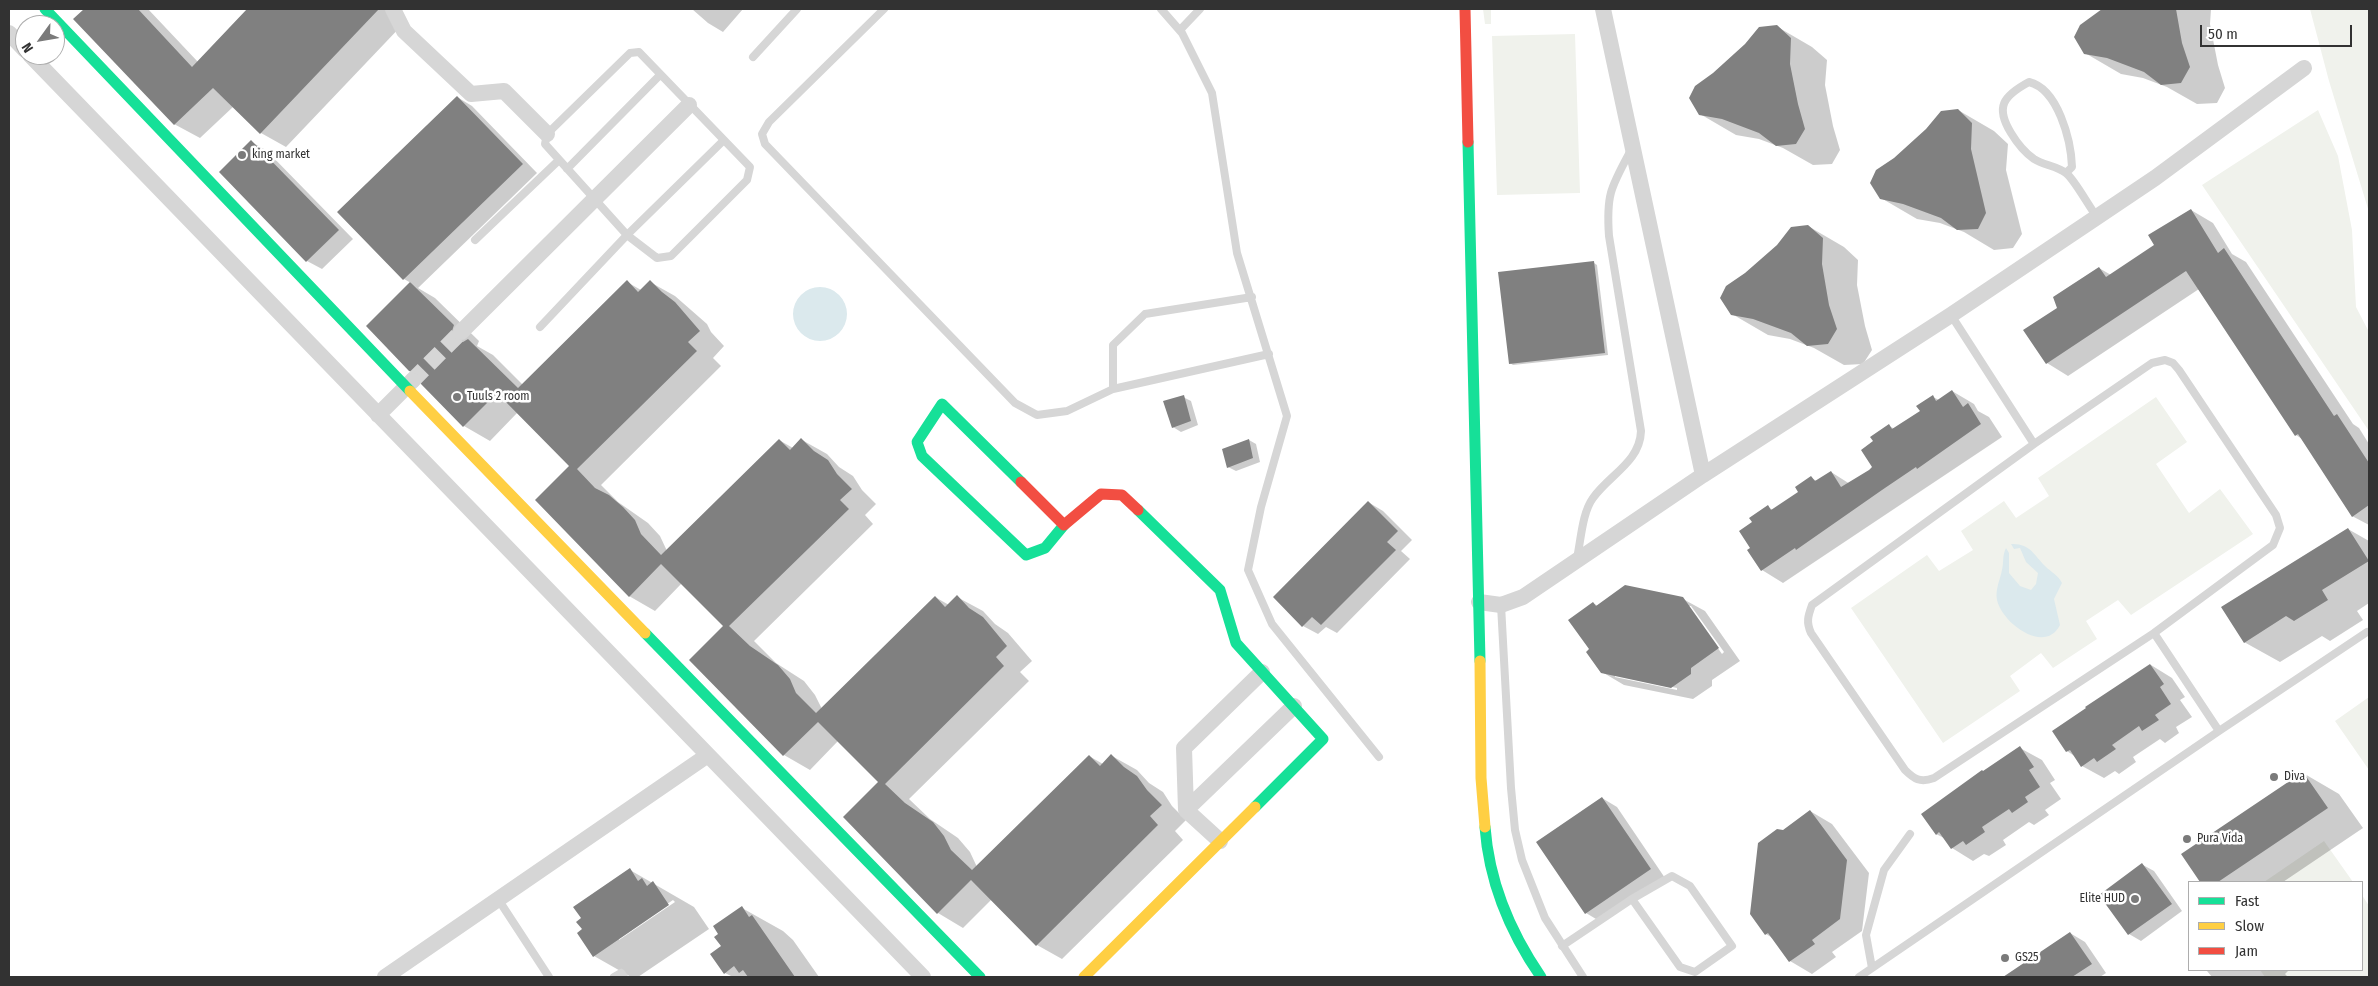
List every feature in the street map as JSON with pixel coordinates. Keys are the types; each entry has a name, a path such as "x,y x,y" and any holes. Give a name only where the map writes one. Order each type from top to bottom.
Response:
{"street":[{"path":"45,9 980,977"},
{"path":"393,9 404,31 471,94 504,91 547,134"},
{"path":"1465,9 1479,602 1481,778 1487,851 1502,906 1527,958 1541,977"},
{"path":"1603,9 1704,474"},
{"path":"40,65 923,977"},
{"path":"1479,602 1501,605 1523,597 1704,474 1951,315 2155,178 2304,68"},
{"path":"461,332 689,105"},
{"path":"378,415 409,384"},
{"path":"1064,526 942,404 917,442 922,456 1026,555 1045,548 1064,526 1101,494 1122,495 1220,590 1236,643 1323,739 1084,977"},
{"path":"1220,841 1186,810 1184,748 1262,672"},
{"path":"1186,810 1294,706"},
{"path":"385,977 708,755"}],"lane":[{"path":"753,57 797,9"},
{"path":"884,9 769,122 762,134 765,144 1015,403 1037,415 1067,411 1113,389 1268,354"},
{"path":"1161,9 1180,30 1212,94 1237,253 1287,416 1261,507 1248,570 1272,624 1379,757"},
{"path":"1180,30 1200,9"},
{"path":"639,52 660,76 750,167 747,180 671,256 657,258 626,235 594,200 545,144 547,134 630,54 639,52"},
{"path":"567,169 660,76"},
{"path":"2066,173 2072,167 2071,150 2063,123 2047,92 2039,85 2029,82 2019,87 2004,103 2001,113 2006,126 2018,145 2034,159 2066,173 2097,217"},
{"path":"540,327 626,235 724,140"},
{"path":"1576,562 1592,499 1629,461 1641,442 1642,431 1609,236 1608,211 1608,197 1615,179 1634,145"},
{"path":"475,240 559,160"},
{"path":"1113,389 1113,345 1145,314 1252,297"},
{"path":"1951,315 2034,444"},
{"path":"2160,360 2169,362 2179,370 2276,515 2280,528 2279,534 2269,550 2154,633 1934,778 1925,781 1914,779 1905,770 1811,633 1807,625 1807,616 1812,605 2034,444 2152,363 2160,360"},
{"path":"1501,605 1515,830 1522,860 1545,918 1583,977"},
{"path":"1859,977 2367,632"},
{"path":"2154,633 2219,731"},
{"path":"1872,968 1866,935 1884,870 1910,834"},
{"path":"1562,946 1632,899 1672,876 1690,886 1732,946 1695,972 1680,966 1632,899"},
{"path":"498,899 549,977"},
{"path":"614,977 621,973 624,977"}],"shaded area":[{"path":"1483,9 1491,9 1491,24 1485,24"},
{"path":"2310,9 2369,9 2369,212 2329,81"},
{"path":"1575,34 1580,193 1497,195 1492,36"},
{"path":"2318,110 2338,156 2352,230 2356,307 2369,332 2369,431 2202,185"},
{"path":"820,287 830,289 839,295 845,304 847,314 845,324 839,333 830,339 820,341 810,339 801,333 795,324 793,314 795,304 801,295 810,289"},
{"path":"2156,397 2187,442 2156,464 2189,513 2220,489 2253,534 2131,615 2118,600 2086,621 2097,639 2053,668 2041,653 2010,676 2020,691 1943,743 1851,608 1927,555 1939,571 1973,550 1961,531 2004,501 2016,518 2049,496 2038,478"},
{"path":"2011,544 2023,545 2031,550 2062,583 2054,599 2060,625 2053,633 2045,637 2035,636 2015,626 2007,618 1997,600 1998,585 2006,548 2009,553 2009,573 2020,586 2031,590 2036,584 2038,573 2026,562 2020,548 2014,549"},
{"path":"2369,697 2369,770 2335,721"},
{"path":"2324,841 2352,881 2265,881"},
{"path":"2363,897 2369,906 2369,977 2265,977 2261,971 2363,971"}],"building":[{"path":"84,9 138,9 192,67 247,9 379,9 260,134 213,88 174,125 73,19"},
{"path":"2102,9 2176,9 2182,43 2190,67 2181,83 2161,85 2144,72 2107,58 2084,54 2074,37 2080,25"},
{"path":"1777,25 1791,38 1790,64 1805,129 1796,144 1776,146 1759,133 1722,119 1699,115 1689,98 1695,86 1713,73 1745,44 1759,27"},
{"path":"457,96 523,164 403,280 337,212"},
{"path":"1958,109 1972,123 1971,149 1986,213 1978,229 1957,230 1941,218 1903,204 1880,199 1870,183 1876,170 1894,158 1926,129 1941,111"},
{"path":"251,140 339,230 306,262 219,172"},
{"path":"2191,209 2218,253 2224,248 2334,416 2337,414 2369,463 2369,505 2352,517 2298,434 2295,436 2186,271 2046,364 2023,330 2057,308 2053,297 2099,267 2106,277 2154,245 2148,235"},
{"path":"1808,225 1823,238 1822,264 1829,305 1837,329 1828,344 1807,346 1791,333 1753,319 1731,315 1720,298 1726,286 1745,273 1777,245 1791,227"},
{"path":"1594,261 1605,353 1509,364 1498,272"},
{"path":"627,280 638,292 650,280 675,302 700,331 688,342 697,351 577,469 595,488 609,495 623,507 635,520 641,534 661,555 779,439 790,450 801,438 814,451 828,460 837,474 852,489 840,500 849,509 729,626 750,646 778,665 790,679 796,693 816,713 935,596 945,607 957,595 969,608 983,617 1007,646 996,657 1004,666 885,784 905,803 933,822 944,836 951,850 972,870 1089,755 1100,766 1111,754 1124,767 1137,776 1147,790 1162,805 1150,816 1158,825 1036,946 971,880 937,914 843,817 878,782 818,722 783,756 689,660 723,626 661,564 629,597 535,500 569,466 497,393 463,427 421,384 419,374 409,371 366,326 410,282 454,325 451,334 454,339 463,342 468,339 518,388"},
{"path":"1952,390 1963,407 1968,403 1981,424 1796,550 1795,548 1761,571 1747,550 1750,548 1739,531 1752,522 1749,518 1768,505 1771,510 1798,492 1795,487 1811,476 1815,481 1831,471 1841,487 1869,470 1872,467 1861,450 1873,441 1870,437 1889,424 1892,429 1920,411 1916,406 1933,395 1936,401"},
{"path":"1184,395 1191,421 1172,428 1163,401"},
{"path":"1249,439 1253,458 1227,468 1222,449"},
{"path":"1368,501 1398,531 1387,542 1396,550 1321,625 1312,617 1302,627 1273,597"},
{"path":"2348,528 2369,561 2322,590 2328,600 2294,621 2286,616 2244,643 2221,607"},
{"path":"1625,585 1683,597 1719,648 1691,668 1691,674 1671,688 1601,673 1586,652 1589,649 1568,620 1593,602 1596,606"},
{"path":"2150,664 2164,684 2160,687 2171,704 2155,715 2159,720 2142,731 2139,726 2112,745 2116,749 2097,762 2094,758 2081,767 2070,750 2066,752 2052,731"},
{"path":"2020,746 2034,767 2029,770 2040,787 2025,797 2028,802 2012,813 2009,809 1982,827 1985,832 1966,845 1963,841 1951,849 1939,832 1936,835 1921,814 1982,770"},
{"path":"2303,772 2328,808 2219,881 2199,881 2181,854"},
{"path":"1602,797 1651,869 1585,914 1536,842"},
{"path":"1810,810 1847,860 1840,919 1812,940 1815,944 1789,962 1768,933 1765,935 1750,914 1758,843 1777,829 1783,830"},
{"name":"Elite HUD","path":"2142,863 2172,904 2128,935 2099,895"},
{"path":"630,868 638,881 642,878 647,886 653,881 669,905 593,957 577,933 582,929 576,922 581,918 573,907"},
{"path":"742,906 749,917 752,915 795,977 748,977 743,970 739,973 734,966 724,974 710,954 721,946 714,937 718,934 713,926"},
{"path":"2070,932 2092,964 2072,977 2003,977"}],"tunnel":[{"path":"412,381 461,332"}],"traffic: fast":[{"path":"45,9 410,391"},
{"path":"1468,142 1480,661"},
{"path":"1021,482 942,404 917,442 922,456 1026,555 1045,548 1064,525"},
{"path":"1138,510 1220,590 1236,643 1323,739 1255,807"},
{"path":"645,633 980,977"},
{"path":"1485,827 1491,867 1503,905 1520,942 1541,977"}],"traffic: slow":[{"path":"410,391 645,633"},
{"path":"1480,661 1481,778 1485,827"},
{"path":"1084,977 1255,807"}],"traffic: jam":[{"path":"1465,9 1468,142"},
{"path":"1021,482 1064,525 1101,494 1122,495 1138,510"}],"place":[{"name":"king market","path":"242,155"},
{"name":"Tuuls 2 room","path":"457,397"},
{"name":"Diva","path":"2274,777"},
{"name":"Pura Vida","path":"2187,839"},
{"name":"Elite HUD","path":"2135,899"},
{"name":"GS25","path":"2005,958"}]}
